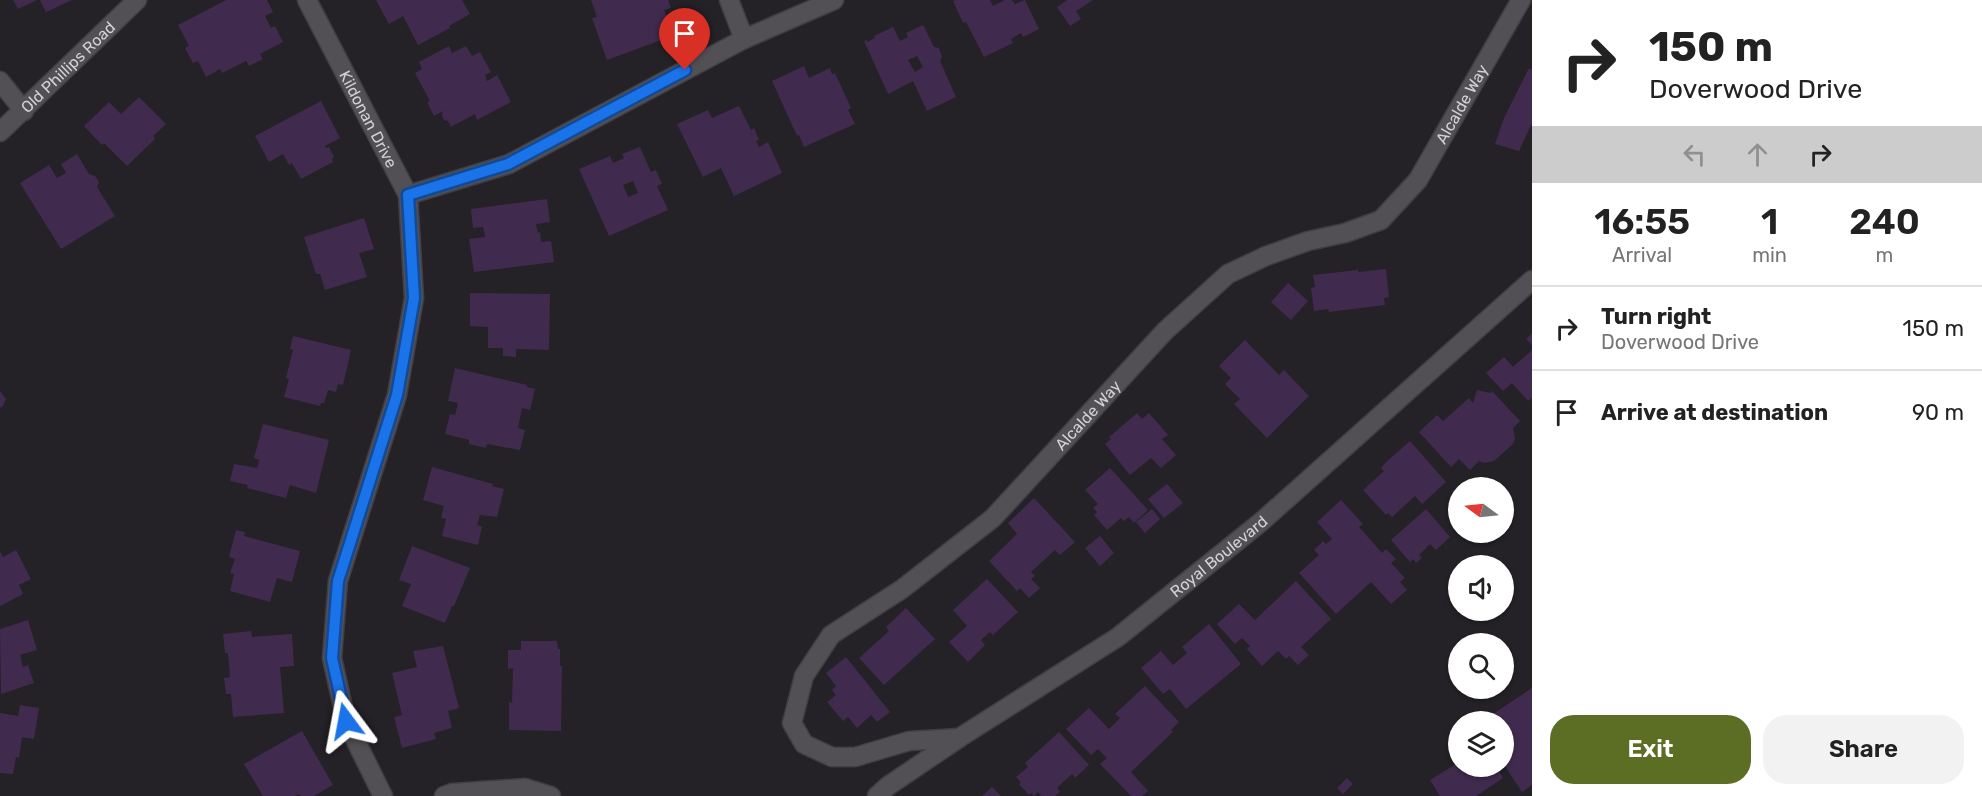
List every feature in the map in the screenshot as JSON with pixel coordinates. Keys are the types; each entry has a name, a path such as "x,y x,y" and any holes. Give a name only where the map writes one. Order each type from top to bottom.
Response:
{"street":[{"name":"Old Phillips Road","path":"0,132 137,0"},
{"name":"Kildonan Drive","path":"307,0 408,195 414,298 397,395 338,581 332,658 346,721 383,796"},
{"path":"729,0 744,39"},
{"path":"408,195 508,164 744,39 834,0"},
{"name":"Alcalde Way","path":"959,738 909,741 855,757 832,757 804,744 792,723 804,676 831,635 902,589 993,518 1165,331 1228,274 1266,256 1308,241 1346,233 1381,220 1418,180 1521,0"},
{"path":"0,81 24,111"},
{"name":"Royal Boulevard","path":"877,796 888,786 959,738 1118,637 1261,522 1532,280"},
{"path":"444,796 453,793 525,788 551,796"}],"building":[{"path":"13,0 37,0 18,9"},
{"path":"40,0 72,0 46,12"},
{"path":"226,0 267,0 273,12 265,16 271,28 275,26 283,42 260,54 263,59 249,66 246,61 222,73 220,69 206,77 198,61 193,63 185,48 189,46 178,25"},
{"path":"376,0 462,0 470,14 418,45 403,16 389,24"},
{"path":"591,0 668,0 671,8 664,10 669,24 660,28 664,39 607,60 592,18 597,17"},
{"path":"990,0 993,6 1005,0 1012,0 1015,4 1025,0 1039,29 1023,37 1021,33 1011,39 1013,43 984,57 966,22 963,23 953,1"},
{"path":"1067,0 1093,0 1076,11 1081,19 1070,26 1057,7"},
{"path":"923,25 934,47 939,48 942,57 940,61 956,97 927,111 913,81 888,94 864,41 867,40 867,42 893,27 900,41 908,37 906,33","holes":["917,56 923,67 915,72 908,60"]},
{"path":"449,46 452,53 466,46 472,56 480,52 491,72 485,75 487,81 497,75 511,102 477,120 475,114 451,127 448,121 444,120 443,111 434,116 427,102 430,101 415,73 422,69 419,62"},
{"path":"804,66 809,78 830,68 832,74 835,73 851,108 848,110 855,124 804,147 772,81"},
{"path":"1529,68 1532,70 1532,123 1519,151 1495,144 1504,118"},
{"path":"139,97 166,124 153,136 155,139 127,166 84,126 109,102 121,114"},
{"path":"321,101 340,138 325,146 329,147 334,157 333,162 301,179 292,163 289,165 283,154 269,162 255,136"},
{"path":"739,106 751,130 754,128 759,147 768,142 782,173 734,196 721,168 703,177 677,124 708,110 712,118"},
{"path":"640,147 651,172 656,170 662,184 657,186 668,210 609,236 579,169 610,156 613,163 624,158 622,154","holes":["633,181 638,193 628,197 623,185"]},
{"path":"77,154 89,174 95,176 99,182 97,187 115,216 61,249 20,183 49,165 57,178 66,173 61,164"},
{"path":"547,199 550,222 536,224 541,242 551,241 554,262 474,272 469,239 485,237 483,227 473,228 471,209"},
{"path":"364,218 374,249 359,253 367,277 325,290 320,274 316,274 304,237"},
{"path":"1386,269 1389,297 1384,298 1385,305 1329,312 1328,309 1314,311 1311,288 1315,287 1313,275"},
{"path":"1288,283 1308,301 1291,320 1271,302"},
{"path":"470,293 550,294 549,350 516,349 516,357 503,356 503,348 488,348 488,327 470,326"},
{"path":"1532,333 1532,345 1526,339"},
{"path":"293,336 351,350 343,385 338,384 336,392 328,390 324,403 320,406 284,397 289,379 286,378 293,350 290,349"},
{"path":"1245,340 1279,375 1284,370 1309,396 1267,438 1234,404 1240,399 1225,384 1231,378 1219,366"},
{"path":"1532,350 1532,398 1528,401 1512,383 1503,391 1486,373 1504,357 1513,367"},
{"path":"455,368 527,385 535,389 530,410 522,408 518,428 525,430 520,450 487,444 486,448 469,444 469,440 445,434 450,414 455,415 458,403 448,401"},
{"path":"1477,390 1490,393 1492,391 1520,421 1513,428 1515,439 1513,444 1494,461 1485,463 1479,461 1470,470 1459,459 1451,467 1419,432 1437,415 1443,421 1469,398 1473,403"},
{"path":"0,391 6,399 0,408"},
{"path":"1137,413 1142,419 1149,413 1168,435 1162,439 1176,455 1161,468 1151,458 1130,475 1105,444 1111,439 1109,437"},
{"path":"263,424 329,440 316,493 290,485 286,498 230,481 234,464 257,468 259,460 254,458"},
{"path":"1410,441 1446,482 1422,504 1415,496 1392,517 1388,513 1386,515 1363,490 1384,471 1381,468 1385,463"},
{"path":"432,467 504,489 497,517 480,515 477,525 482,527 478,545 442,536 446,519 441,518 444,506 423,500"},
{"path":"1110,468 1148,510 1134,523 1129,517 1124,521 1121,518 1107,530 1094,515 1097,512 1093,508 1098,504 1085,490"},
{"path":"1167,484 1183,503 1164,518 1148,499"},
{"path":"1034,498 1075,542 1060,555 1055,550 1031,572 1035,576 1031,579 1040,588 1029,598 1020,588 1017,591 989,561 1017,534 1008,523"},
{"path":"1341,500 1363,524 1359,527 1382,553 1386,549 1396,559 1391,563 1405,578 1400,582 1407,590 1391,604 1371,582 1336,614 1299,573 1319,555 1314,550 1323,541 1326,544 1332,539 1317,522"},
{"path":"1152,509 1160,519 1145,533 1136,522"},
{"path":"1426,509 1448,535 1448,539 1436,550 1430,544 1419,555 1422,558 1416,563 1413,559 1410,562 1391,540"},
{"path":"236,530 245,532 244,536 300,551 292,582 277,578 270,602 230,591 234,574 230,573 235,559 229,557"},
{"path":"1100,536 1114,553 1100,566 1085,548"},
{"path":"412,546 470,568 445,623 402,606 411,584 399,580"},
{"path":"16,550 31,579 19,585 23,594 0,606 0,551 3,557"},
{"path":"987,579 1018,612 993,635 990,632 981,640 985,645 968,662 949,642 967,626 953,610"},
{"path":"1296,581 1331,619 1301,647 1309,655 1298,665 1289,656 1286,659 1278,651 1262,666 1247,649 1250,646 1242,638 1235,644 1217,624 1239,604 1255,620"},
{"path":"906,608 935,639 884,685 859,658 889,631 886,627"},
{"path":"28,620 37,650 20,655 23,667 28,665 34,683 1,694 0,629"},
{"path":"1209,624 1241,664 1186,709 1170,689 1163,694 1141,668 1161,651 1173,665 1187,653 1182,647"},
{"path":"251,631 252,637 292,634 294,666 280,667 284,713 233,717 231,694 226,694 224,678 230,677 228,653 225,653 223,634"},
{"path":"521,641 557,641 558,649 560,649 560,666 562,666 561,731 509,730 509,702 512,703 513,668 508,669 508,650 521,650"},
{"path":"443,646 459,708 448,711 452,728 434,733 436,739 402,748 394,717 402,715 392,673 417,667 413,651"},
{"path":"846,657 890,712 877,722 871,715 857,728 848,717 843,721 827,702 836,695 832,690 836,686 826,673"},
{"path":"1145,686 1179,722 1171,730 1173,732 1131,772 1148,791 1142,796 1131,796 1100,764 1107,758 1098,749 1091,755 1066,729 1089,708 1109,729 1120,718 1115,714"},
{"path":"1532,688 1532,785 1522,792 1512,777 1514,777 1514,711 1498,711"},
{"path":"20,705 39,708 34,739 22,737 19,758 16,757 13,774 0,773 0,713 18,716"},
{"path":"302,731 333,785 314,796 299,794 263,796 244,764"},
{"path":"1059,732 1089,765 1075,778 1072,774 1057,788 1060,792 1055,796 1041,796 1038,792 1034,796 1031,793 1029,795 1016,777 1028,767 1025,763"},
{"path":"1448,769 1448,777 1503,778 1476,796 1440,796 1430,780"},
{"path":"1347,778 1353,784 1343,794 1337,788"},
{"path":"992,787 1001,796 982,796"}],"route":[{"path":"346,721 332,658 338,581 397,395 414,298 408,195 508,164 685,70"}]}
